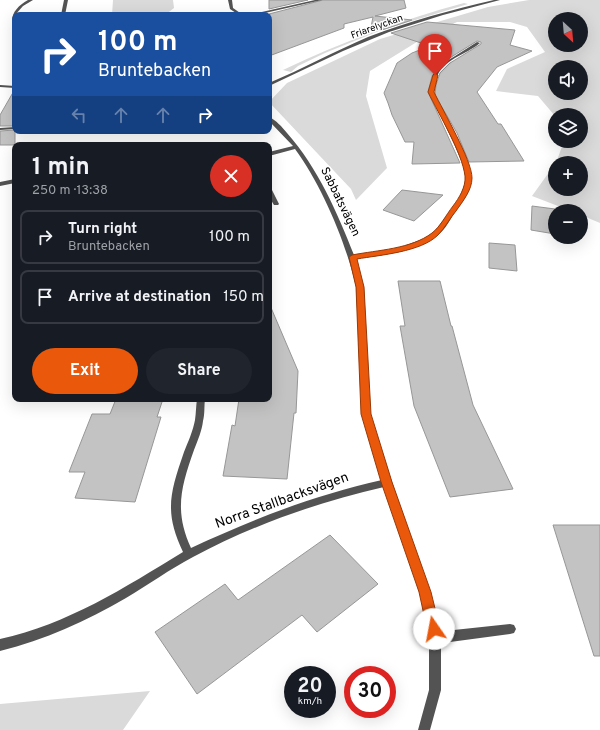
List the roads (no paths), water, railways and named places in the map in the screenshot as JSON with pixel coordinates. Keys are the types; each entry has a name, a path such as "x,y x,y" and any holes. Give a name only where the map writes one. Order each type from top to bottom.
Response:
{"street":[{"path":"16,12 25,3 31,0"},
{"path":"64,12 66,0"},
{"path":"230,0 231,8 237,12"},
{"path":"265,12 320,0"},
{"name":"Friarelyckan","path":"272,85 352,46 389,31 430,17 498,0"},
{"path":"352,257 400,249 421,242 435,234 460,202 469,178 465,160 431,92 435,75 445,64 478,44"},
{"path":"0,86 12,87"},
{"name":"Sabbatsvägen","path":"272,121 285,132 315,175 352,257 360,287 366,414 387,482 425,592 435,638 434,690 424,730"},
{"path":"0,129 12,128"},
{"path":"272,153 296,147"},
{"path":"0,184 12,182"},
{"path":"272,196 276,204"},
{"path":"189,554 182,542 176,525 174,505 184,463 199,420 201,402"},
{"name":"Norra Stallbacksvägen","path":"0,645 26,639 92,610 189,554 230,534 355,489 387,482"},
{"path":"435,638 510,629"}]}
